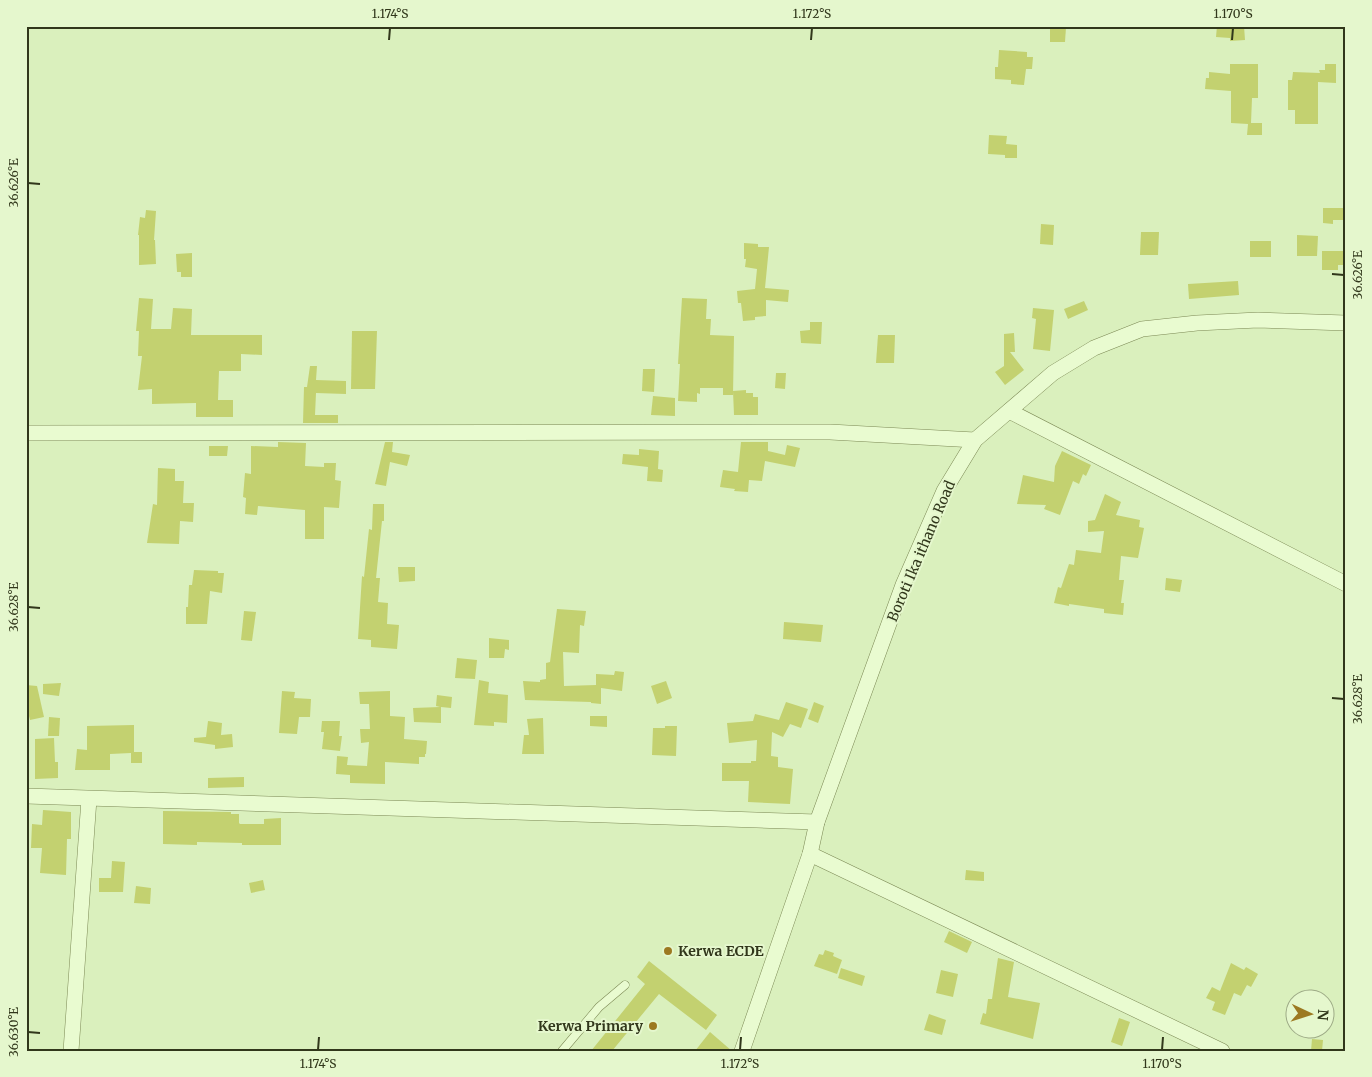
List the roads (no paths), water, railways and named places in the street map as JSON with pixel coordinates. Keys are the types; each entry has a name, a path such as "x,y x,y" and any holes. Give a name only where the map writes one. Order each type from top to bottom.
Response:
{"street":[{"name":"Boroti Ika ithano Road","path":"742,1051 810,854 817,822 903,585 944,491 975,440 1053,373 1094,348 1142,329 1197,323 1258,320 1346,323"},
{"path":"1009,411 1346,584"},
{"path":"26,433 830,432 975,440"},
{"path":"26,796 817,822"},
{"path":"71,1051 89,799"},
{"path":"810,854 1222,1051"}],"lane":[{"path":"562,1051 599,1007 625,985"}],"place":[{"name":"Kerwa ECDE","path":"668,951"},
{"name":"Kerwa Primary","path":"653,1026"}]}
